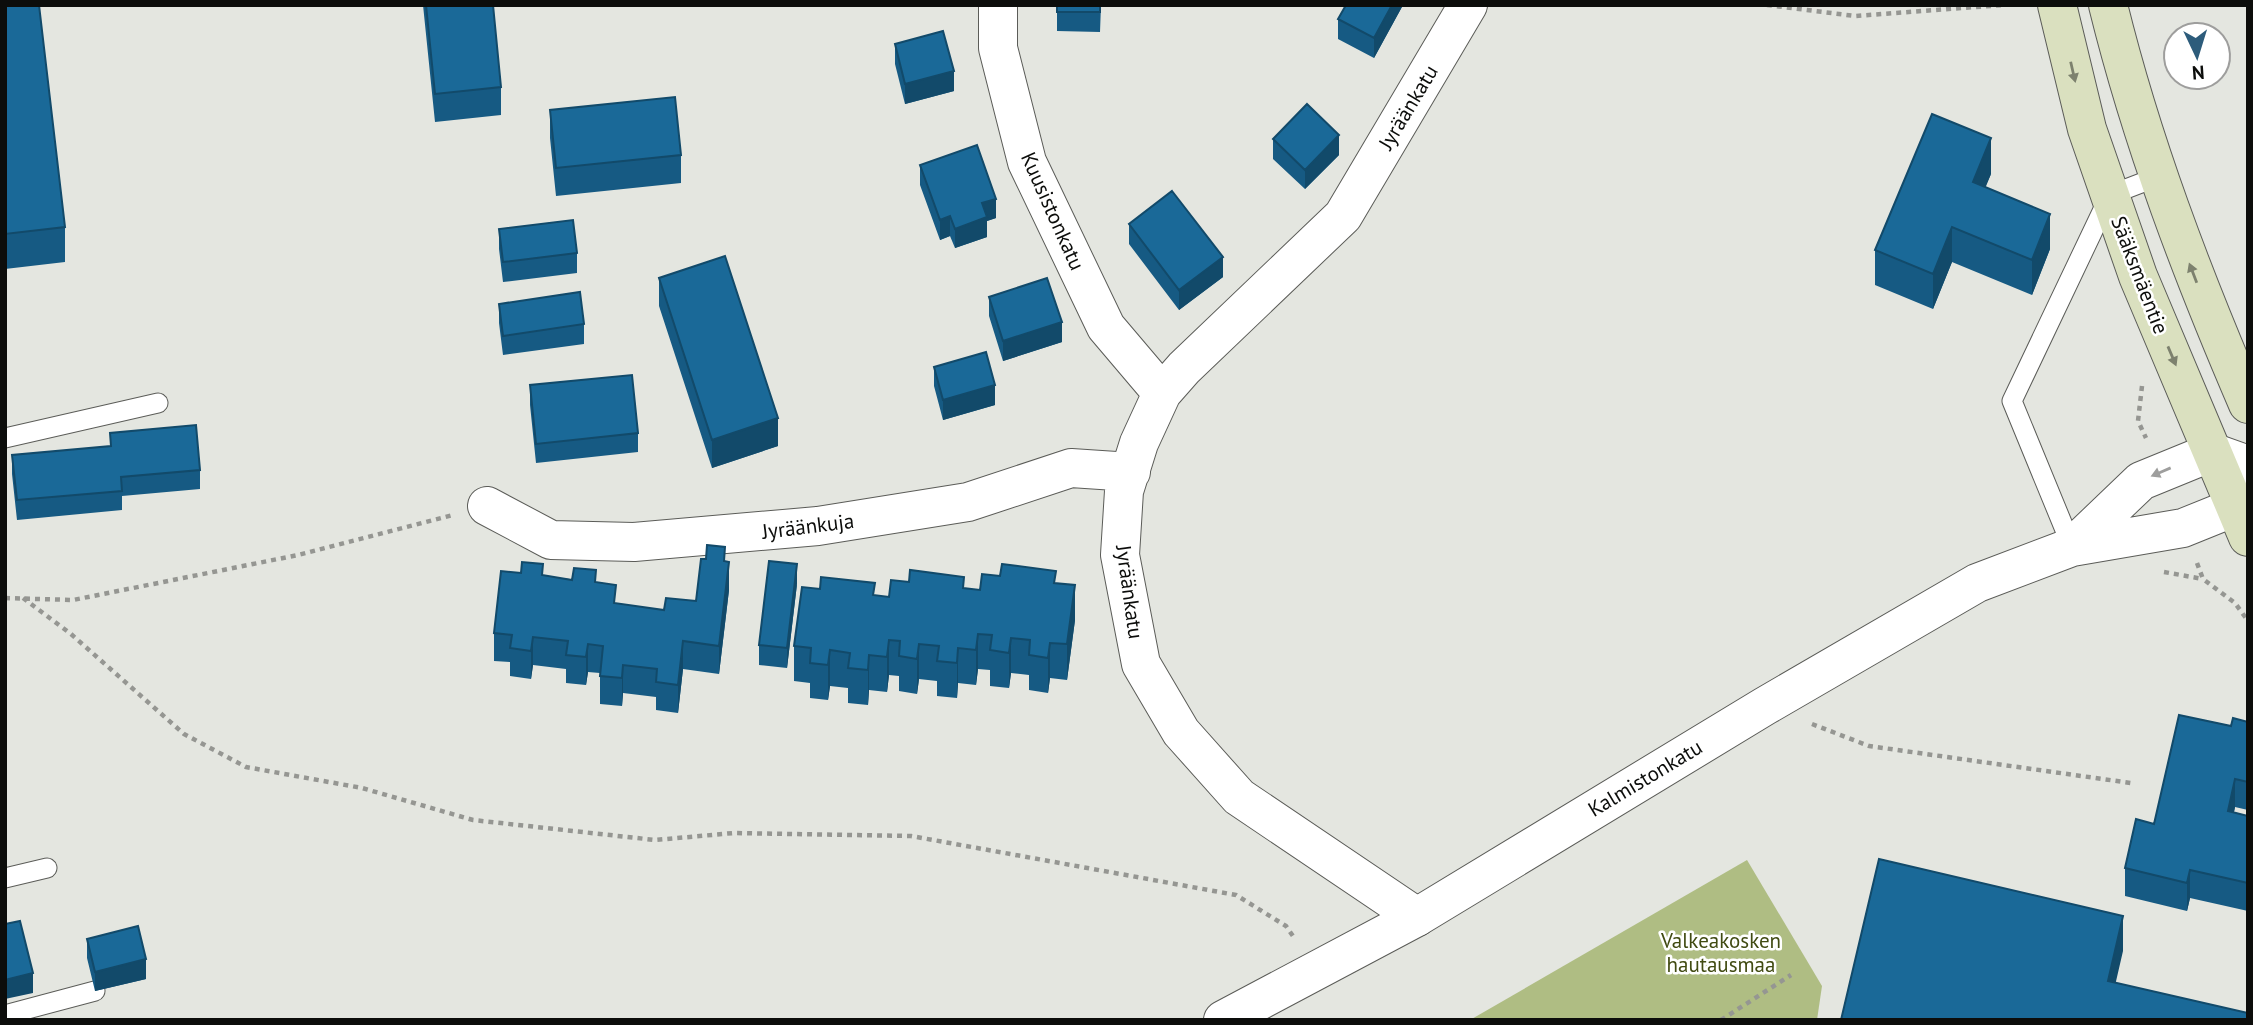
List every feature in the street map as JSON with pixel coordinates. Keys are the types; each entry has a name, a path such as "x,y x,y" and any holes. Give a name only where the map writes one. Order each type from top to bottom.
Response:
{"main road":[{"name":"Sääksmäentie","path":"2057,5 2087,129 2138,276 2212,452 2244,514"},
{"path":"2108,5 2127,83 2157,177 2192,272 2248,404"}],"street":[{"name":"Kuusistonkatu","path":"998,5 998,48 1027,162 1106,327 1162,393"},
{"name":"Jyräänkatu","path":"1417,917 1239,797 1181,732 1141,664 1120,555 1124,491 1139,443 1162,393 1184,368 1343,216 1468,5"},
{"path":"2212,452 2248,465"},
{"name":"Kalmistonkatu","path":"2072,547 2141,481 2212,452"},
{"name":"Jyräänkuja","path":"487,506 551,540 634,542 818,527 968,502 1071,468 1130,472"},
{"name":"Kalmistonkatu","path":"1223,1020 1417,917 1765,706 1977,583 2072,547 2159,534 2244,514"}],"lane":[{"path":"2072,547 2012,401 2110,195 2157,177"},
{"path":"5,438 158,403"},
{"path":"5,878 47,868"},
{"path":"5,1015 94,991"}],"path":[{"path":"1767,5 1855,16 2003,5"},
{"path":"5,598 74,600 298,555 487,506"},
{"path":"23,598 71,634 184,734 246,767 362,788 472,820 655,840 734,833 911,836 1236,895 1286,926 1317,968"},
{"path":"1765,706 1869,746 2131,783"},
{"path":"1721,1020 1791,975"}],"green space":[{"name":"Valkeakosken hautausmaa","path":"1747,860 1822,986 1817,1020 1470,1020"}],"building":[{"path":"5,5 39,5 65,227 5,234"},
{"path":"426,5 493,5 501,87 435,94"},
{"path":"1057,5 1100,5 1100,12 1057,12"},
{"path":"1346,5 1392,5 1374,38 1338,19"},
{"path":"943,31 954,71 905,84 895,44"},
{"path":"675,97 681,155 556,168 550,110"},
{"path":"1307,104 1339,135 1305,170 1273,139"},
{"path":"1932,114 1991,138 1973,182 2050,214 2032,260 1952,227 1933,274 1875,250"},
{"path":"977,145 996,199 982,203 987,217 955,229 950,216 940,220 920,165"},
{"path":"1172,191 1223,257 1179,290 1129,224"},
{"path":"573,220 577,253 503,262 499,229"},
{"path":"725,256 778,418 712,440 659,278"},
{"path":"1047,278 1062,322 1003,341 989,297"},
{"path":"580,292 584,324 503,336 499,304"},
{"path":"986,352 995,385 943,400 934,367"},
{"path":"632,375 638,433 536,444 530,385"},
{"path":"196,425 200,470 121,477 122,491 17,500 12,455 111,446 110,433"},
{"path":"707,545 725,547 724,561 729,562 719,646 683,641 678,685 656,682 657,669 623,665 622,678 600,676 603,646 588,644 586,657 566,655 568,641 533,637 531,651 510,648 512,635 494,633 501,571 521,573 522,562 543,564 542,575 572,580 574,568 596,570 595,582 616,585 614,603 664,610 666,598 696,601 701,559 706,559"},
{"path":"769,561 797,564 787,648 759,645"},
{"path":"1002,564 1056,571 1054,583 1075,585 1067,644 1050,643 1048,658 1029,655 1030,640 1011,638 1009,653 990,650 992,635 978,634 976,650 958,648 957,663 937,661 939,646 919,644 917,659 899,656 900,641 889,640 887,657 869,655 868,670 848,668 850,653 830,650 828,665 810,663 811,648 794,646 802,587 820,589 821,577 875,583 873,595 889,597 891,580 909,582 910,570 964,577 963,588 980,590 982,574 1000,576"},
{"path":"2179,715 2231,726 2233,718 2248,722 2248,782 2235,779 2228,811 2248,816 2248,883 2190,870 2187,883 2125,868 2136,819 2154,824"},
{"path":"1879,859 2123,916 2108,981 2248,1013 2248,1020 1841,1020"},
{"path":"20,921 33,973 5,980 5,924"},
{"path":"138,926 146,959 95,972 87,939"}]}
